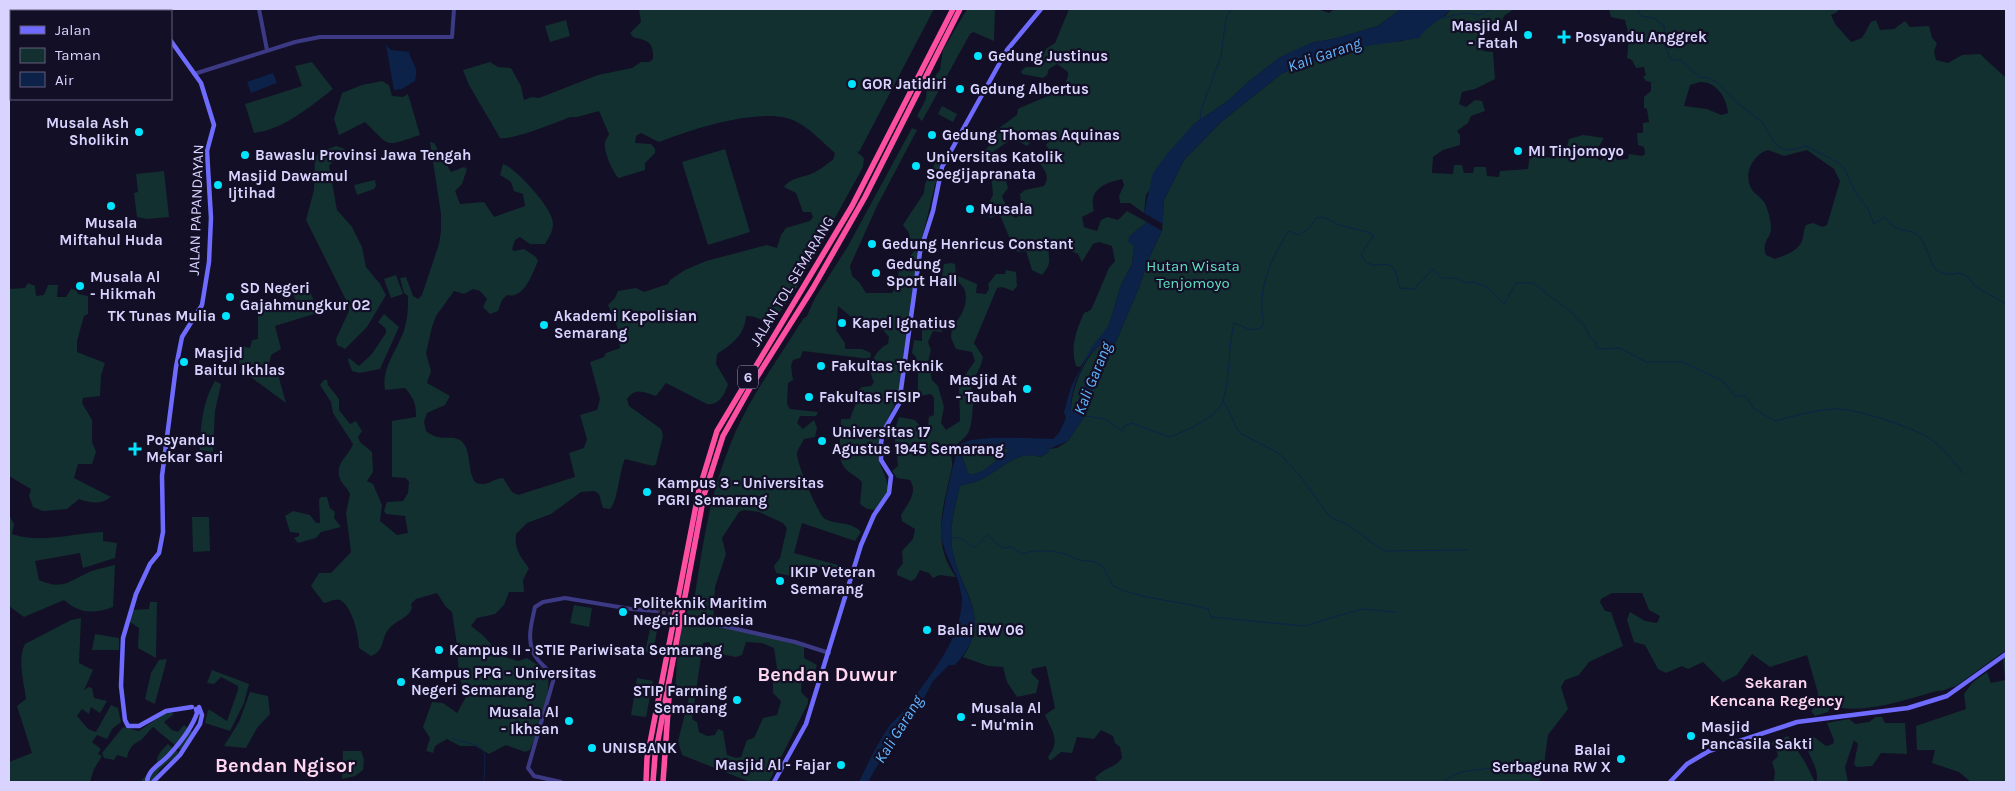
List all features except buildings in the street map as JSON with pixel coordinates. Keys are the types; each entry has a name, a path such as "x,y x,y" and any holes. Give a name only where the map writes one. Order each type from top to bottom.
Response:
{"highway":[{"name":"JALAN TOL SEMARANG","path":"646,782 647,758 699,490 717,432 852,206 953,9"},
{"name":"JALAN TOL SEMARANG","path":"653,782 654,756 704,494 723,436 750,388 813,288 865,197 960,9"},
{"path":"663,782 673,660"}],"main road":[{"path":"774,782 808,717 868,525 889,493 891,476 880,456 882,437 899,404 920,252 933,211 942,167 1007,50 1041,9"},
{"name":"JALAN PAPANDAYAN","path":"172,41 201,83 214,125 207,151 211,218 210,262 202,305 182,337 162,476 163,532 159,553 146,570 128,617 123,643 121,681 124,720 128,726 139,726 166,711 196,708"},
{"path":"1670,782 1687,764 1709,751 1797,722 1908,708 1947,696 2006,654"},
{"path":"147,782 152,771 172,752 193,723 198,713 196,708"},
{"path":"153,782 178,758 200,724 202,712 196,708"},
{"path":"172,752 178,758"}],"street":[{"path":"260,9 267,50"},
{"path":"194,74 298,41 320,38 452,37 454,9"},
{"path":"561,782 534,776 528,768 554,678 536,658 531,648 529,639 535,607 543,602 565,598 631,609 656,611"},
{"path":"692,619 795,642 829,653"}],"green space":[{"path":"639,9 934,9 859,152 856,151 864,158 863,167 797,287 774,321 770,322 746,316 740,334 732,343 717,354 716,364 728,384 721,398 715,403 707,404 666,383 656,396 648,393 633,393 627,399 629,406 661,429 663,436 656,464 653,466 625,459 615,500 610,509 603,508 599,494 594,491 581,492 551,514 527,523 516,534 517,549 529,568 523,580 524,592 509,592 504,605 495,614 477,618 471,626 489,641 496,654 518,661 527,658 547,671 548,689 546,700 530,750 525,752 506,745 489,754 475,746 460,746 447,739 435,746 433,753 426,751 430,738 423,727 432,702 443,703 457,713 467,695 459,678 452,612 446,607 437,593 416,599 411,604 410,612 391,627 386,633 379,651 371,656 359,648 354,621 344,603 336,599 324,603 311,586 319,573 331,573 351,552 346,513 350,494 340,479 339,467 353,444 333,413 331,402 320,385 324,380 327,380 328,385 339,399 339,410 350,424 356,421 362,431 358,437 360,442 372,452 373,472 367,481 373,484 382,505 380,521 397,535 408,533 405,516 386,514 384,511 387,502 403,501 408,493 409,482 406,478 392,477 392,421 416,417 416,408 414,401 405,388 385,390 384,381 388,365 407,319 408,296 404,293 400,278 406,277 413,296 418,299 422,295 439,244 441,214 430,142 434,143 451,172 464,167 467,169 462,184 455,191 460,204 484,202 494,217 525,206 523,194 514,191 511,182 500,175 503,164 515,172 531,188 545,205 553,222 550,235 545,244 530,244 520,237 515,240 512,249 514,251 524,249 536,257 538,261 523,290 513,295 507,295 502,300 498,311 490,314 483,307 487,299 480,291 473,289 464,294 454,291 436,316 426,353 431,371 427,383 450,396 445,405 427,413 424,422 426,431 436,437 457,438 464,444 467,449 471,473 476,483 483,484 503,478 512,492 518,495 575,477 569,453 584,448 587,439 580,415 597,410 600,399 590,362 620,348 617,326 608,305 615,298 618,291 636,288 644,292 668,284 670,280 685,270 706,261 767,245 777,248 781,235 786,228 810,221 813,217 811,212 803,212 796,193 784,187 795,179 821,169 833,160 835,153 812,132 797,122 783,117 748,117 708,125 659,142 641,133 636,136 635,143 651,144 655,149 655,153 645,163 645,170 619,178 614,172 607,156 605,142 609,134 599,111 570,117 514,137 500,138 469,85 463,70 490,62 498,67 511,68 521,86 524,100 532,97 539,98 598,75 632,68 641,62 649,62 653,59 651,45 648,42 633,37 630,33 641,22"},
{"path":"967,9 995,9 994,41 973,32 970,34 922,121 917,116 926,99 927,87 940,70 943,50"},
{"path":"1069,9 1318,9 1329,13 1334,9 1401,9 1378,26 1337,38 1311,43 1279,58 1229,100 1194,124 1146,195 1144,213 1130,203 1120,203 1119,196 1124,185 1122,179 1104,185 1095,193 1093,198 1094,211 1082,217 1084,227 1097,231 1101,220 1107,217 1118,220 1127,211 1147,222 1130,236 1134,246 1132,264 1121,285 1109,325 1080,367 1076,366 1074,359 1076,333 1084,313 1091,310 1109,268 1115,261 1112,246 1099,242 1093,244 1082,262 1078,254 1067,249 1065,241 1051,244 1046,270 1042,275 1032,270 1026,251 1018,252 1014,249 1001,217 997,215 990,218 986,209 993,195 991,174 996,169 1006,181 1008,188 1002,196 1009,214 1016,218 1022,212 1020,194 1025,190 1044,186 1046,182 1046,174 1037,158 1042,154 1047,159 1054,157 1046,145 1054,134 1050,131 1043,133 1027,146 1013,138 990,154 984,151 993,142 995,131 1017,115 1018,109 1049,95 1063,85 1067,79 1068,72 1057,64 1049,69 1047,75 1043,78 1022,74 1021,71 1026,67 1035,67 1046,49 1055,43"},
{"name":"Hutan Wisata Tenjomoyo","path":"1451,9 1514,9 1505,15 1499,25 1478,36 1483,51 1493,52 1495,79 1475,89 1462,92 1459,104 1466,107 1475,100 1482,101 1485,111 1471,116 1468,123 1457,131 1460,135 1460,145 1443,150 1433,157 1432,173 1453,174 1454,165 1462,165 1464,173 1473,173 1474,167 1486,167 1487,176 1499,177 1500,171 1528,169 1530,153 1555,159 1557,147 1567,147 1569,139 1583,135 1604,138 1594,154 1600,161 1609,154 1615,156 1617,160 1628,159 1629,154 1642,156 1645,154 1644,147 1638,145 1637,133 1643,133 1643,123 1649,122 1647,109 1644,108 1644,97 1651,91 1651,82 1646,81 1643,77 1646,75 1644,67 1636,68 1632,60 1627,58 1629,37 1625,20 1611,17 1609,9 1839,9 1831,15 1835,24 1851,42 1862,38 1871,22 1876,20 1880,30 1894,29 1905,21 1910,27 1929,26 1932,38 1937,43 1934,51 1936,60 1948,63 1962,55 1980,54 2006,78 2006,650 1956,686 1886,705 1858,709 1830,706 1828,712 1815,716 1811,711 1816,706 1818,693 1807,655 1770,667 1752,654 1737,675 1723,682 1703,662 1688,669 1682,666 1666,673 1658,669 1645,645 1634,642 1627,620 1630,612 1645,621 1657,623 1660,616 1649,610 1642,593 1612,593 1601,599 1600,602 1605,611 1611,612 1623,646 1589,662 1579,675 1565,680 1561,687 1568,709 1548,735 1544,765 1539,782 1098,782 1095,778 1098,775 1122,758 1120,747 1115,743 1113,736 1101,730 1094,739 1077,737 1072,753 1061,752 1050,761 1048,757 1055,741 1045,715 1055,708 1046,666 1032,669 1031,673 1039,681 1036,693 1017,697 1007,682 1003,667 988,666 963,657 971,641 974,614 956,563 951,540 954,509 960,486 983,479 1014,459 1031,455 1040,457 1049,452 1049,449 1057,448 1068,441 1086,414 1096,376 1114,346 1138,290 1149,258 1162,231 1164,200 1184,160 1221,122 1281,74 1305,63 1348,49 1367,44 1403,41 1446,15","holes":["1706,82 1716,87 1723,96 1728,113 1721,115 1707,109 1684,106 1690,85","1768,150 1784,156 1807,150 1834,169 1840,181 1827,225 1822,227 1813,223 1806,225 1800,245 1790,253 1775,259 1766,255 1765,250 1765,243 1771,229 1768,211 1764,202 1751,188 1748,176 1754,160"]},
{"path":"566,20 570,36 550,42 545,26"},
{"path":"312,62 333,89 306,110 286,122 265,131 254,133 245,104 302,86 295,66"},
{"path":"382,81 389,85 392,96 403,97 408,94 420,135 400,142 389,143 365,122 339,135 334,119 342,93 362,85"},
{"path":"942,106 957,114 953,122 938,114"},
{"path":"912,128 917,130 877,206 850,266 852,276 859,282 866,293 892,293 896,287 899,270 915,250 920,251 904,380 878,447 878,456 887,484 884,500 876,510 867,509 860,504 862,482 846,469 842,463 840,437 841,419 850,419 856,403 858,390 862,387 871,386 874,382 871,371 873,360 879,350 888,344 889,337 883,330 861,325 838,306 836,330 845,343 845,349 862,349 871,353 870,359 803,351 800,358 793,360 791,366 793,380 788,383 787,404 790,409 818,412 816,416 800,416 797,423 803,429 814,420 817,428 815,437 804,439 797,453 804,477 822,516 830,521 853,526 861,532 855,541 802,523 794,553 845,567 844,574 817,567 804,569 797,577 776,573 774,566 780,558 787,528 783,523 759,512 744,510 739,512 722,538 726,554 715,587 713,624 804,646 804,658 817,665 812,678 802,680 801,692 808,699 808,703 769,782 750,782 682,755 678,741 689,698 675,691 681,632 686,614 694,601 707,523 716,485 736,431 763,382 803,319 807,316 815,298 848,246","holes":["709,642 715,653 736,657 742,655 746,642 762,643 774,648 777,668 773,676 773,693 781,701 777,715 763,718 754,738 747,740 741,757 736,758 727,755 723,731 718,729 715,735 707,736 699,732 697,722 692,719 703,643"]},
{"path":"336,146 345,149 329,166 337,210 352,227 362,247 366,267 380,284 386,295 367,327 345,349 337,345 336,339 349,311 349,306 306,220 314,190 315,158 319,152"},
{"path":"725,149 750,232 708,245 682,162"},
{"path":"938,157 941,160 922,239 919,243 911,245 909,233 903,225 924,193 925,184"},
{"path":"164,171 169,217 147,219 137,217 134,193 138,192 136,174"},
{"path":"375,180 376,186 374,189 357,195 354,185"},
{"path":"944,264 955,264 956,275 977,284 976,293 986,294 989,289 988,284 996,274 1005,274 1006,270 1016,272 1017,286 1013,291 1002,287 997,288 974,343 983,357 971,386 974,396 969,431 952,452 952,467 941,523 943,550 948,564 956,577 940,575 933,578 929,573 920,570 915,579 911,581 897,575 897,571 903,563 902,551 913,539 915,529 902,521 901,515 913,494 913,489 910,480 897,478 892,471 898,466 894,432 899,417 915,420 920,426 928,425 929,417 934,415 934,398 931,394 919,396 918,394 918,370 915,367 916,357 912,353 914,340 922,341 922,323 935,322 942,328 942,332 933,331 928,342 931,350 928,362 932,380 938,386 944,407 941,423 946,430 960,421 959,384 975,361 972,352 956,349 951,338 952,324 961,316 966,296 961,284 949,280 938,281 942,276"},
{"path":"396,275 403,294 391,298 384,279"},
{"path":"28,283 35,286 36,296 44,295 48,285 58,285 57,297 66,297 71,289 76,290 78,294 88,296 88,314 84,316 77,341 77,352 105,363 101,375 100,396 83,398 82,403 92,420 92,442 96,452 92,464 78,464 74,478 111,497 107,500 91,502 79,499 67,509 43,511 33,507 29,496 31,489 9,476 9,289 25,288"},
{"path":"307,284 314,301 314,314 275,326 281,349 271,355 269,366 277,371 286,403 248,375 248,368 239,363 240,346 250,348 252,340 258,339 258,310 273,310 296,301 291,289"},
{"path":"384,314 399,327 380,369 360,373 352,371 349,358 359,366 371,355 386,333 386,329 378,322"},
{"path":"1104,343 1075,408 1071,412 1073,394 1080,374 1091,355"},
{"path":"215,381 221,384 215,411 213,452 200,450 200,441 205,405"},
{"path":"977,444 994,445 1010,450 983,471 972,475 968,473 961,453 966,447"},
{"path":"321,497 327,497 330,508 335,512 334,518 341,527 321,532 316,538 298,543 294,538 299,536 299,533 290,532 285,516 293,511 310,515 316,523 320,523 319,500"},
{"path":"9,515 14,524 12,534 23,537 45,538 103,532 103,541 117,543 115,558 83,568 80,553 35,561 39,580 56,585 68,582 95,570 115,565 113,607 93,612 76,608 64,600 24,617 9,606"},
{"path":"192,517 209,517 210,551 193,552"},
{"path":"150,602 157,602 156,658 138,648 139,628 130,622 132,610 149,609"},
{"path":"574,605 592,608 589,627 570,623"},
{"path":"81,618 79,663 93,670 84,690 89,687 92,688 94,698 107,701 100,713 91,707 89,714 82,709 77,716 88,729 96,732 111,705 118,708 121,722 112,729 107,739 97,735 92,742 101,749 98,754 102,756 94,769 90,782 9,782 9,762 32,753 17,706 26,699 21,664 25,644 71,620"},
{"path":"650,629 657,630 653,654 645,652"},
{"path":"95,634 119,638 119,650 92,650"},
{"path":"2006,657 2006,782 1971,782 1959,772 1932,763 1935,750 1917,750 1916,726 1966,709 1964,694 1973,682 1987,672 1991,683 2005,680 2003,659"},
{"path":"167,659 155,704 145,699 151,673 159,660"},
{"path":"212,670 249,684 244,703 230,731 205,723 208,710 227,721 238,690 238,686 221,677 214,684 207,683"},
{"path":"637,678 653,681 646,717 631,715"},
{"path":"250,692 268,696 270,714 257,728 246,748 224,746 239,722"},
{"path":"168,711 174,714 164,722 172,730 178,732 184,725 194,733 182,751 153,727 142,739 132,746 127,758 117,755 114,760 104,758 102,753 123,727 139,731"},
{"path":"1876,717 1882,717 1885,723 1905,723 1907,754 1881,753 1872,766 1857,767 1854,764 1858,744 1854,740 1845,767 1848,782 1816,782 1817,773 1804,741 1808,737 1814,737 1826,746 1833,744 1834,740 1827,723 1849,719 1855,724 1869,722"},
{"path":"1788,736 1815,782 1771,782 1774,780 1775,772 1772,762 1778,756 1776,748 1771,743"},
{"path":"168,744 179,753 160,769 152,782 140,782 157,764 158,755"},
{"path":"343,751 361,751 364,759 363,770 355,776 342,779"}],"water":[{"name":"Kali Garang","path":"1401,9 1451,9 1419,38 1348,49 1305,63 1281,74 1221,122 1184,160 1164,200 1163,224 1144,213 1153,173 1194,124 1229,100 1279,58 1311,43 1337,38 1378,26"},
{"path":"386,45 391,50 409,52 416,68 415,81 402,89 394,90"},
{"path":"273,73 277,83 251,93 247,82"},
{"name":"Kali Garang","path":"1147,222 1162,231 1149,258 1138,290 1114,346 1096,376 1086,414 1068,441 1049,449 1049,452 1040,457 1031,455 1014,459 983,479 960,486 953,516 951,539 956,564 972,607 975,620 974,634 968,649 955,665 949,665 933,681 924,698 906,716 868,782 859,782 873,753 890,725 909,705 937,666 952,640 957,626 961,612 962,597 957,578 944,547 941,529 948,488 958,449 961,444 979,439 1053,439 1059,433 1066,418 1064,412 1071,387 1091,348 1109,325 1121,285 1132,264 1134,246 1128,241 1130,236","holes":["1103,343 1075,408 1071,412 1072,394 1079,374 1090,355","977,444 994,445 1010,450 983,471 972,475 968,473 961,453 966,447"]}],"waterway":[{"path":"1201,120 1200,113 1221,56 1226,18 1231,9"},
{"path":"1438,19 1465,13 1480,15 1492,9"},
{"path":"1637,9 1641,16 1654,18 1664,26 1665,47 1671,60 1680,60 1701,78 1707,77 1718,83 1735,101 1763,123 1774,142 1782,149 1791,150 1806,146 1837,162 1844,168 1857,195 1868,209 1874,224 1885,217 1896,228 1916,234 1924,243 1932,264 1941,273 1960,273 1968,277 1976,287 2006,304"},
{"name":"Kali Garang","path":"1085,416 1105,419 1122,431 1124,426 1131,423 1169,437 1191,428 1215,413 1223,401 1225,392 1234,323 1251,330 1261,328 1264,323 1262,311 1264,287 1271,264 1282,241 1289,231 1298,235 1310,228 1316,218 1323,217 1339,225 1371,233 1373,236 1361,254 1364,260 1373,265 1391,266 1395,271 1400,288 1414,289 1433,269 1442,278 1457,278 1465,283 1473,282 1487,287 1504,304 1516,283 1533,283 1570,311 1585,327 1599,349 1620,348 1646,362 1683,362 1723,381 1735,396 1745,396 1754,409 1775,421 1812,412 1835,409 1856,412 1885,420 1913,430 1932,440 1953,460 1963,474"},
{"path":"1223,402 1240,433 1280,454 1300,476 1330,517 1348,525 1384,551 1467,550"},
{"path":"952,538 961,538 974,548 987,535 1003,548 1012,547 1022,554 1033,551 1051,551 1080,560 1096,562 1103,567 1113,586 1148,597 1208,609 1211,617 1304,626 1361,609 1396,612"},
{"path":"452,739 474,744 483,750 485,755 484,782"},
{"path":"1443,782 1461,772 1522,762"}],"tunnel":[{"path":"656,611 692,619"}],"place":[{"name":"Masjid Al - Fatah","path":"1528,35"},
{"name":"Posyandu Anggrek","path":"1564,37"},
{"name":"Gedung Justinus","path":"978,56"},
{"name":"GOR Jatidiri","path":"852,84"},
{"name":"Gedung Albertus","path":"960,89"},
{"name":"Musala Ash Sholikin","path":"139,132"},
{"name":"Gedung Thomas Aquinas","path":"932,135"},
{"name":"MI Tinjomoyo","path":"1518,151"},
{"name":"Bawaslu Provinsi Jawa Tengah","path":"245,155"},
{"name":"Universitas Katolik Soegijapranata","path":"916,166"},
{"name":"Masjid Dawamul Ijtihad","path":"218,185"},
{"name":"Musala Miftahul Huda","path":"111,206"},
{"name":"Musala","path":"970,209"},
{"name":"Gedung Henricus Constant","path":"872,244"},
{"name":"Gedung Sport Hall","path":"876,273"},
{"name":"Musala Al - Hikmah","path":"80,286"},
{"name":"SD Negeri Gajahmungkur 02","path":"230,297"},
{"name":"TK Tunas Mulia","path":"226,316"},
{"name":"Kapel Ignatius","path":"842,323"},
{"name":"Akademi Kepolisian Semarang","path":"544,325"},
{"name":"Masjid Baitul Ikhlas","path":"184,362"},
{"name":"Fakultas Teknik","path":"821,366"},
{"name":"Masjid At - Taubah","path":"1027,389"},
{"name":"Fakultas FISIP","path":"809,397"},
{"name":"Universitas 17 Agustus 1945 Semarang","path":"822,441"},
{"name":"Posyandu Mekar Sari","path":"135,449"},
{"name":"Kampus 3 - Universitas PGRI Semarang","path":"647,492"},
{"name":"IKIP Veteran Semarang","path":"780,581"},
{"name":"Politeknik Maritim Negeri Indonesia","path":"623,612"},
{"name":"Balai RW 06","path":"927,630"},
{"name":"Kampus II - STIE Pariwisata Semarang","path":"439,650"},
{"name":"Kampus PPG - Universitas Negeri Semarang","path":"401,682"},
{"name":"STIP Farming Semarang","path":"737,700"},
{"name":"Musala Al - Mu'min","path":"961,717"},
{"name":"Musala Al - Ikhsan","path":"569,721"},
{"name":"Masjid Pancasila Sakti","path":"1691,736"},
{"name":"UNISBANK","path":"592,748"},
{"name":"Balai Serbaguna RW X","path":"1621,759"},
{"name":"Masjid Al - Fajar","path":"841,765"}],"district":[{"name":"Bendan Duwur","path":"827,674"},
{"name":"Sekaran Kencana Regency","path":"1776,691"},
{"name":"Bendan Ngisor","path":"285,765"}]}
